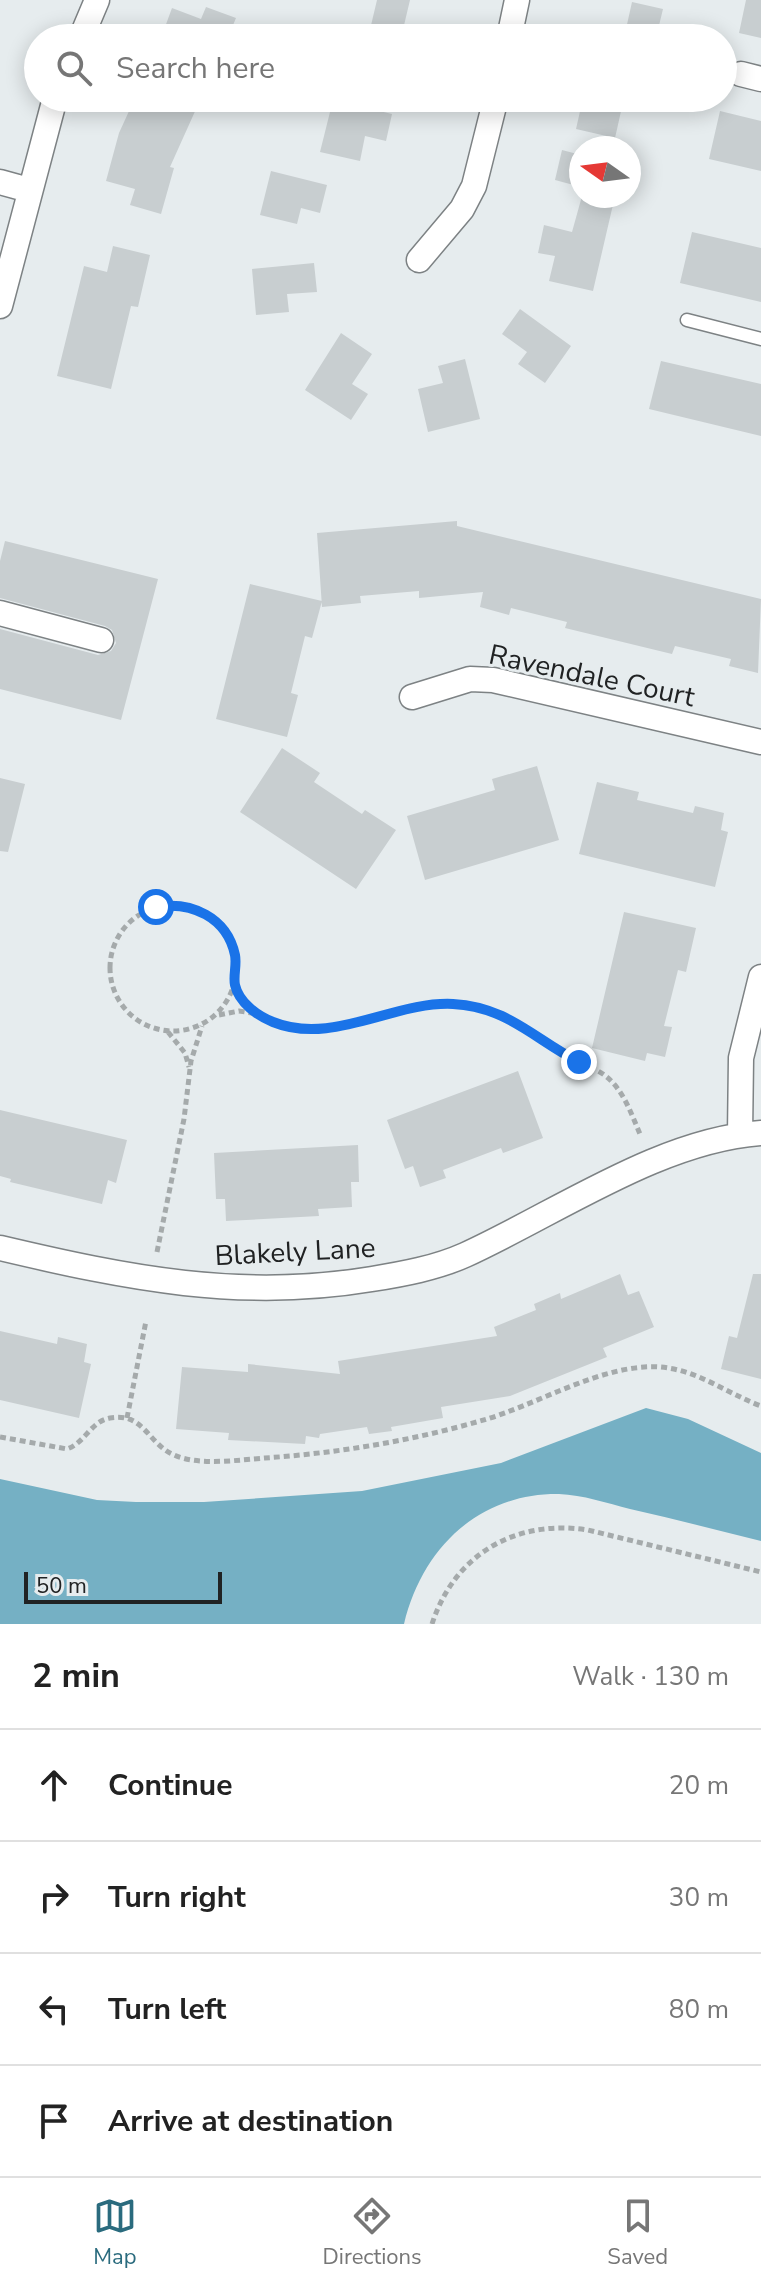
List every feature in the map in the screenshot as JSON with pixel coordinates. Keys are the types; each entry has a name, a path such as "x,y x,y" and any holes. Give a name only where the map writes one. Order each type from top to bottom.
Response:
{"street":[{"path":"87,24 97,0"},
{"path":"512,24 517,0"},
{"path":"0,306 51,112"},
{"path":"419,260 462,209 474,186 492,112"},
{"path":"0,182 29,190"},
{"path":"0,613 101,640"},
{"name":"Ravendale Court","path":"412,697 470,679 493,680 761,742"},
{"path":"751,1134 741,1058 761,977"},
{"name":"Blakely Lane","path":"0,1248 116,1275 189,1286 228,1289 341,1284 410,1273 461,1257 640,1169 702,1144 751,1134"}],"lane":[{"path":"687,320 761,339"}],"path":[{"path":"256,1013 239,1011 167,1032 141,1024 130,1015 113,988 111,953 124,929 143,912 172,904 186,906 209,915 227,935 234,950 235,985 247,1006 293,1029 312,1030 431,1005 451,1004 497,1012 518,1022 563,1054 599,1071 625,1099 640,1134"},
{"path":"214,1017 235,985"},
{"path":"157,1252 184,1119 190,1071 203,1024"},
{"path":"167,1032 185,1053 190,1071"},
{"path":"127,1418 146,1321"},
{"path":"0,1437 67,1449 77,1446 97,1423 108,1418 127,1418 138,1421 161,1446 178,1457 264,1458 396,1441 481,1421 632,1368 681,1369 761,1406"},
{"path":"432,1624 452,1583 470,1561 489,1546 535,1528 561,1526 588,1530 761,1572"}],"water":[{"path":"646,1408 688,1419 761,1453 761,1541 586,1498 559,1494 530,1496 503,1503 458,1530 424,1572 404,1624 0,1624 0,1479 97,1500 136,1502 204,1502 362,1491 501,1463"}],"building":[{"path":"377,0 410,0 404,24 371,24"},
{"path":"746,0 761,0 761,38 739,33"},
{"path":"632,2 663,9 659,24 627,24"},
{"path":"206,7 236,18 234,24 166,24 172,8 201,19"},
{"path":"129,112 195,112 170,167 174,168 161,214 130,205 135,189 106,181 119,133"},
{"path":"330,112 392,114 386,141 365,136 360,161 320,152"},
{"path":"580,112 621,112 615,136 576,129"},
{"path":"720,112 761,121 761,171 709,159"},
{"path":"562,150 569,152 569,184 555,180"},
{"path":"271,171 327,185 320,213 301,208 297,224 260,215"},
{"path":"579,208 612,208 593,291 549,281 555,256 538,253 544,225 572,232"},
{"path":"692,232 761,248 761,302 680,283"},
{"path":"113,246 150,255 138,307 131,306 111,389 57,376 84,266 107,272"},
{"path":"314,263 317,292 287,294 289,312 256,315 252,269"},
{"path":"520,309 571,346 545,383 518,364 527,352 502,334"},
{"path":"341,333 372,354 352,384 368,394 351,420 305,390"},
{"path":"465,359 480,419 428,432 418,389 443,383 438,366"},
{"path":"661,361 761,384 761,436 649,409"},
{"path":"457,521 457,526 761,599 758,673 729,666 731,659 675,646 672,654 565,628 567,622 511,608 509,615 480,607 483,592 419,598 419,591 360,596 361,603 322,607 317,533"},
{"path":"5,541 158,579 121,720 0,689 0,629 98,655 111,651 116,643 112,630 105,626 0,598 0,561"},
{"path":"250,584 322,601 312,638 305,636 291,693 298,695 287,737 216,719"},
{"path":"282,748 320,773 314,782 362,814 365,810 396,830 356,889 240,812"},
{"path":"537,766 559,840 425,880 407,816 495,790 492,779"},
{"path":"0,778 25,784 8,852 0,851"},
{"path":"597,782 639,792 637,800 693,813 695,806 724,813 721,830 728,832 715,887 579,854"},
{"path":"624,912 696,928 686,972 678,970 664,1026 672,1027 665,1057 647,1053 645,1061 592,1048"},
{"path":"518,1071 543,1138 503,1153 501,1148 443,1170 446,1178 420,1187 413,1166 405,1169 387,1120"},
{"path":"0,1110 127,1140 116,1183 108,1180 102,1204 10,1182 11,1179 0,1176"},
{"path":"358,1145 359,1182 351,1182 352,1207 318,1209 319,1216 226,1221 225,1199 216,1199 214,1153"},
{"path":"620,1274 628,1295 639,1291 654,1327 603,1348 607,1357 510,1396 441,1407 443,1418 391,1427 392,1431 369,1434 367,1427 320,1434 319,1438 306,1436 305,1444 228,1440 229,1433 176,1429 182,1367 248,1372 248,1364 340,1374 338,1361 497,1336 494,1327 536,1310 534,1304 560,1293 561,1299"},
{"path":"753,1274 761,1274 761,1379 721,1369 729,1336 737,1338"},
{"path":"0,1331 57,1344 58,1337 87,1344 84,1362 91,1364 79,1418 0,1400"}],"route":[{"path":"156,907 172,904 186,906 202,911 219,924 234,950 237,965 235,985 240,995 247,1006 273,1022 293,1029 312,1030 431,1005 473,1006 518,1022 579,1062"}]}
